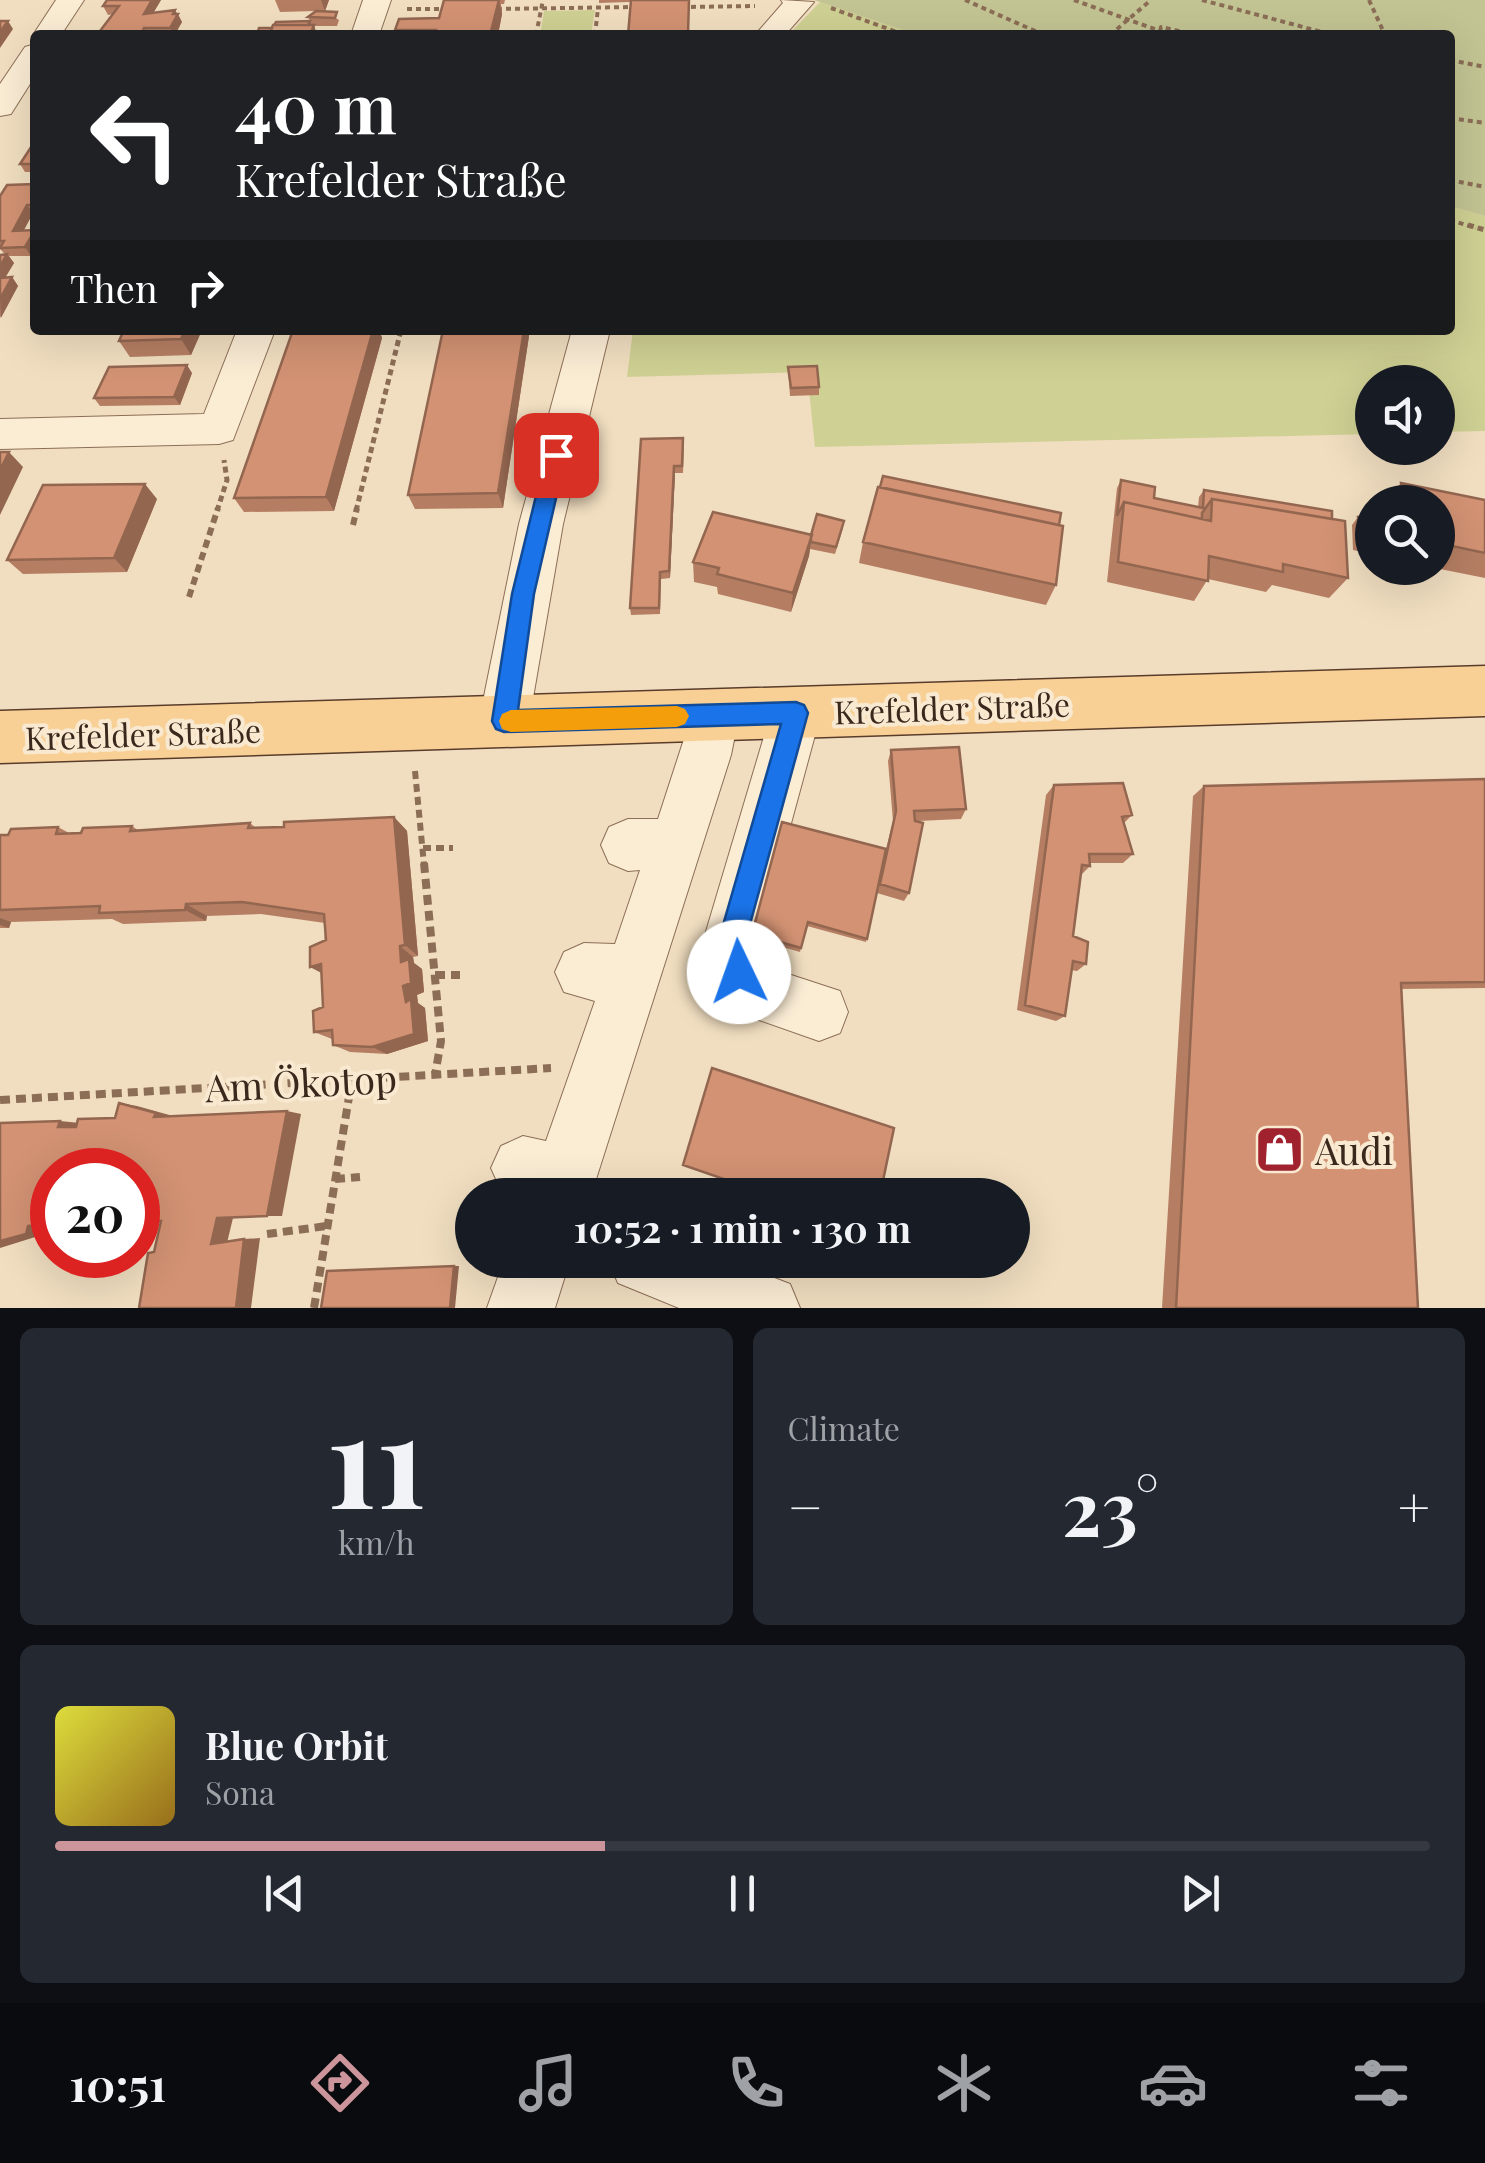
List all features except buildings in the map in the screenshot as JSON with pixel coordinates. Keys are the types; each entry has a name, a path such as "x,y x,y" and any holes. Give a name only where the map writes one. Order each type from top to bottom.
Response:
{"main road":[{"name":"Krefelder Straße","path":"0,738 1485,691"}],"street":[{"path":"50,30 70,0"},
{"path":"773,30 797,2"},
{"path":"0,106 30,61"},
{"path":"0,434 219,430 254,335"},
{"path":"504,721 523,594 564,420 590,335"},
{"path":"796,713 730,946 739,972 757,993 818,1012"},
{"path":"550,1178 602,1065 608,972 652,844 706,755 714,715"},
{"path":"521,1308 531,1278"},
{"path":"688,1278 766,1308"}],"path":[{"path":"537,30 543,0"},
{"path":"965,0 1033,30"},
{"path":"1074,0 1152,30"},
{"path":"1116,30 1151,0"},
{"path":"1202,0 1314,30"},
{"path":"1370,0 1383,30"},
{"path":"670,7 797,2 836,9 892,30"},
{"path":"488,9 652,7"},
{"path":"596,30 598,8"},
{"path":"372,15 452,9"},
{"path":"1160,30 1161,26 1185,30"},
{"path":"1455,61 1485,67"},
{"path":"1455,119 1485,123"},
{"path":"1455,181 1485,187"},
{"path":"1455,221 1485,230"},
{"path":"352,525 400,335"},
{"path":"189,597 227,480 219,430"},
{"path":"411,725 441,1041 435,1075"},
{"path":"423,848 453,848"},
{"path":"435,976 460,975"},
{"name":"Am Ökotop","path":"0,1100 602,1065"},
{"path":"314,1308 352,1079"},
{"path":"335,1179 360,1177"},
{"path":"267,1234 327,1226"}],"green space":[{"path":"814,0 1485,0 1485,216 1455,207 1455,30 902,30"},
{"path":"820,2 902,30 793,30"},
{"path":"595,10 592,30 541,30 544,11"},
{"path":"1455,207 1485,216 1485,431 1455,432 1455,365 1355,365 1355,434 815,447 807,372 627,377 632,335 1455,335"}],"slow traffic":[{"path":"511,721 677,716"}],"place":[{"name":"Audi","path":"1280,1149"}],"route":[{"path":"556,455 523,594 504,721 796,713 730,946 739,972"}]}
